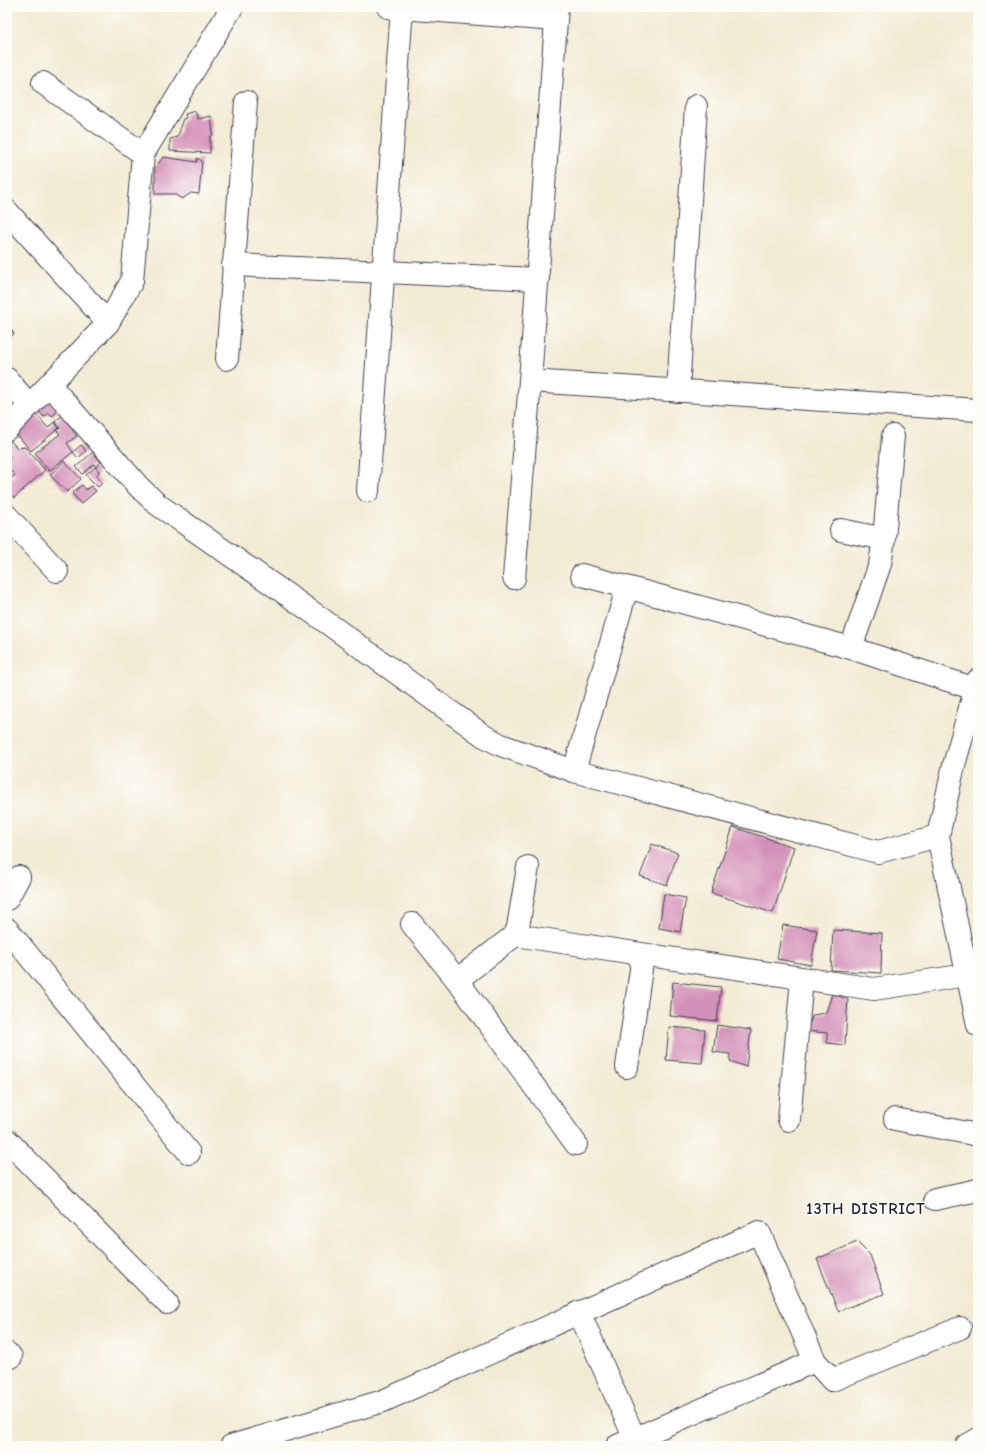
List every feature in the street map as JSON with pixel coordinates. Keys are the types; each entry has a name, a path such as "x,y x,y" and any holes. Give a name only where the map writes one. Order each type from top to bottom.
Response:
{"street":[{"path":"7,429 108,323 132,281 143,154 232,7"},
{"path":"368,491 383,271 397,7 556,13 538,279 514,578"},
{"path":"43,83 143,154"},
{"path":"227,359 246,102"},
{"path":"678,391 696,106"},
{"path":"7,211 108,323"},
{"path":"233,264 538,279"},
{"path":"7,379 29,405"},
{"path":"530,381 978,410"},
{"path":"49,384 139,487 157,504 319,617 484,736 501,745 574,770 878,852 938,836"},
{"path":"851,648 880,564 884,539 893,436"},
{"path":"7,516 57,571"},
{"path":"841,530 884,539"},
{"path":"582,575 977,684 954,765 938,836 973,976 978,1024"},
{"path":"574,770 627,588"},
{"path":"457,980 515,935 518,927 528,867"},
{"path":"7,899 19,877"},
{"path":"412,924 457,980 576,1144"},
{"path":"7,929 189,1153"},
{"path":"515,935 874,989 973,976"},
{"path":"627,1067 643,955"},
{"path":"789,1120 802,979"},
{"path":"895,1119 978,1135"},
{"path":"7,1140 167,1303"},
{"path":"935,1199 978,1190"},
{"path":"231,1446 383,1400 759,1232 815,1361 832,1380 960,1328"},
{"path":"579,1312 630,1444 815,1361"},
{"path":"966,1446 978,1439"}],"building":[{"path":"195,111 198,119 211,116 213,134 210,137 210,153 170,151 170,139 177,137 183,119 186,118 185,114"},
{"path":"163,157 197,162 197,158 202,161 199,194 191,193 182,199 174,194 155,194 155,168"},
{"path":"7,324 14,334 7,340"},
{"path":"48,399 58,411 52,416 49,413 44,417 37,409"},
{"path":"66,413 76,426 72,430 77,436 67,443 73,452 49,471 35,453 60,434 57,431 60,428 55,421"},
{"path":"36,414 48,428 54,422 59,428 31,451 15,432"},
{"path":"11,441 17,448 25,447 45,470 14,498 7,491 7,483 15,475 7,467 10,457 7,453 7,444"},
{"path":"81,445 86,451 78,458 73,452"},
{"path":"93,452 101,462 96,467 94,464 83,474 76,467"},
{"path":"64,461 81,479 67,492 50,475"},
{"path":"95,467 99,471 97,476 102,483 98,487 86,475"},
{"path":"82,485 86,490 91,486 96,491 81,504 72,493"},
{"path":"733,827 794,847 773,913 711,893"},
{"path":"652,844 678,853 667,885 640,876"},
{"path":"664,894 686,898 680,932 659,928"},
{"path":"783,925 817,930 811,965 777,959"},
{"path":"833,930 882,933 881,973 831,970"},
{"path":"673,982 721,987 717,1021 670,1016"},
{"path":"832,994 848,999 845,1045 827,1043 827,1033 806,1031 813,1015 826,1013"},
{"path":"717,1025 751,1030 746,1067 730,1061 730,1054 713,1052"},
{"path":"669,1027 705,1030 702,1063 666,1060"},
{"path":"857,1242 870,1255 884,1294 838,1311 817,1259"}],"district":[{"name":"13TH DISTRICT","path":"866,1209"}]}
